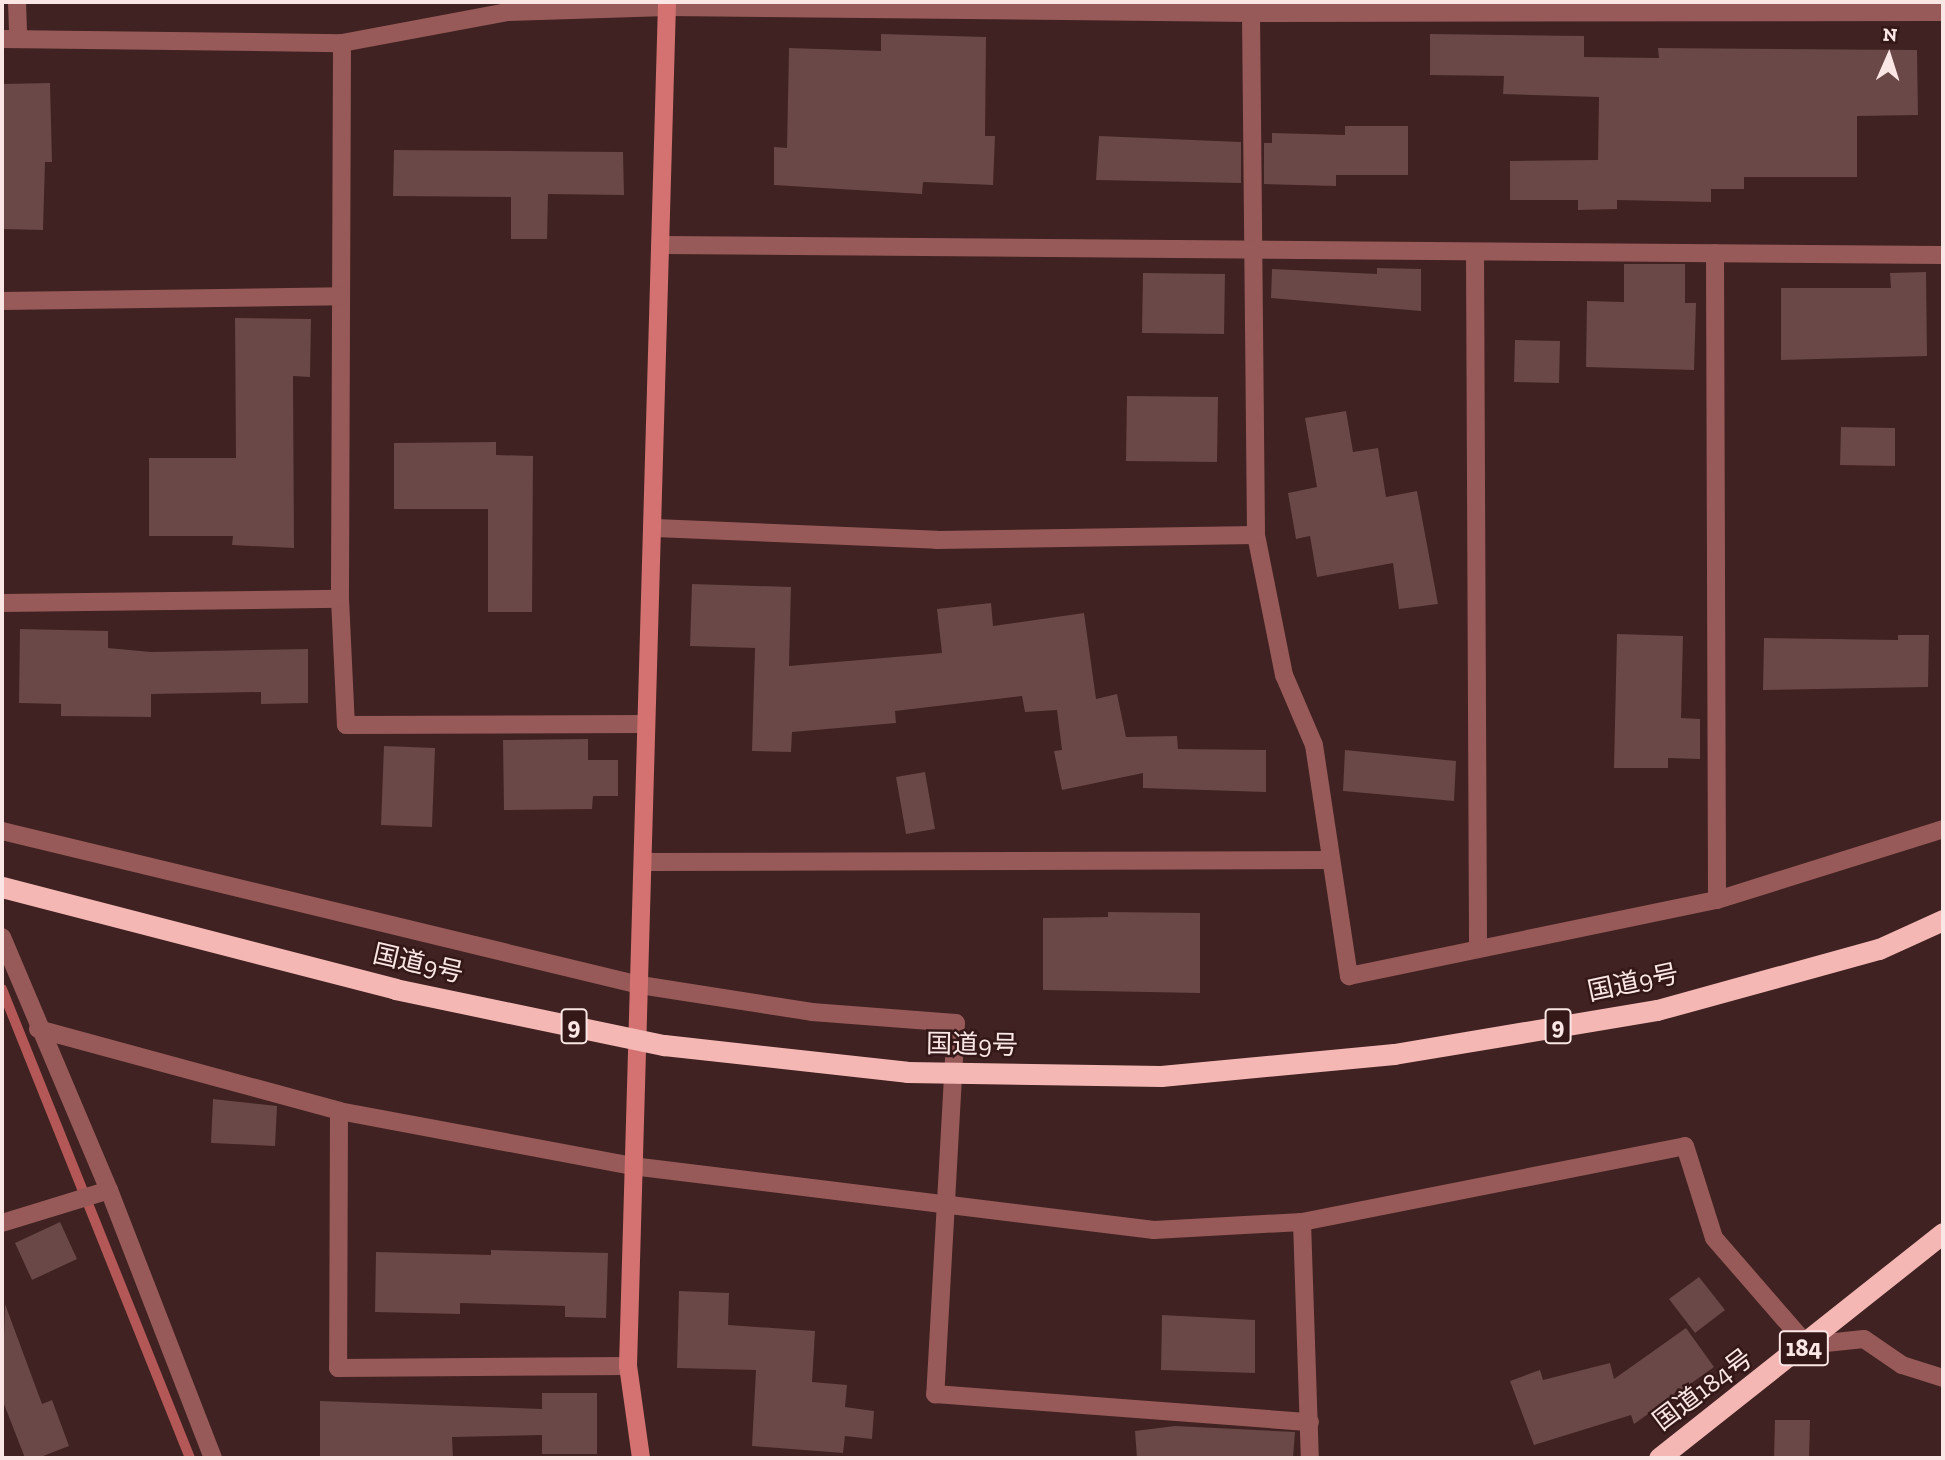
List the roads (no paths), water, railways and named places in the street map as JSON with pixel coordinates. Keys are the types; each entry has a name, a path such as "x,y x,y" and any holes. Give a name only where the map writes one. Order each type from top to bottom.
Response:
{"highway":[{"name":"国道9号","path":"2,887 395,989 664,1045 907,1072 1161,1076 1394,1054 1657,1010 1879,949 1943,920"},
{"name":"国道184号","path":"1659,1458 1807,1345 1943,1233"}],"street":[{"path":"17,2 10,39 342,43 508,12 667,4 1251,13 1634,6 1943,12"},
{"path":"641,1458 628,1366 632,1166 645,862 646,724 664,245 667,4"},
{"path":"1251,13 1251,253 1256,535 1284,675 1314,745 1328,860 1349,976 1717,900 1943,829"},
{"path":"342,43 340,599 346,725 646,724"},
{"path":"664,245 1251,253 1943,255"},
{"path":"1475,252 1478,948"},
{"path":"1715,253 1717,900"},
{"path":"2,302 341,296"},
{"path":"655,528 937,540 1256,535"},
{"path":"2,603 340,599"},
{"path":"2,831 640,985 812,1012 956,1023 949,1202 935,1394 1310,1422"},
{"path":"645,862 1328,860"},
{"path":"2,937 38,1029 109,1190 213,1458"},
{"path":"38,1029 339,1111 632,1166 949,1202 1154,1230 1302,1222 1685,1146 1714,1238 1807,1345 1864,1339 1902,1365 1943,1378"},
{"path":"339,1111 338,1368 628,1366"},
{"path":"2,1223 109,1190"},
{"path":"1302,1222 1310,1458"}],"waterway":[{"path":"2,989 190,1458"}]}
